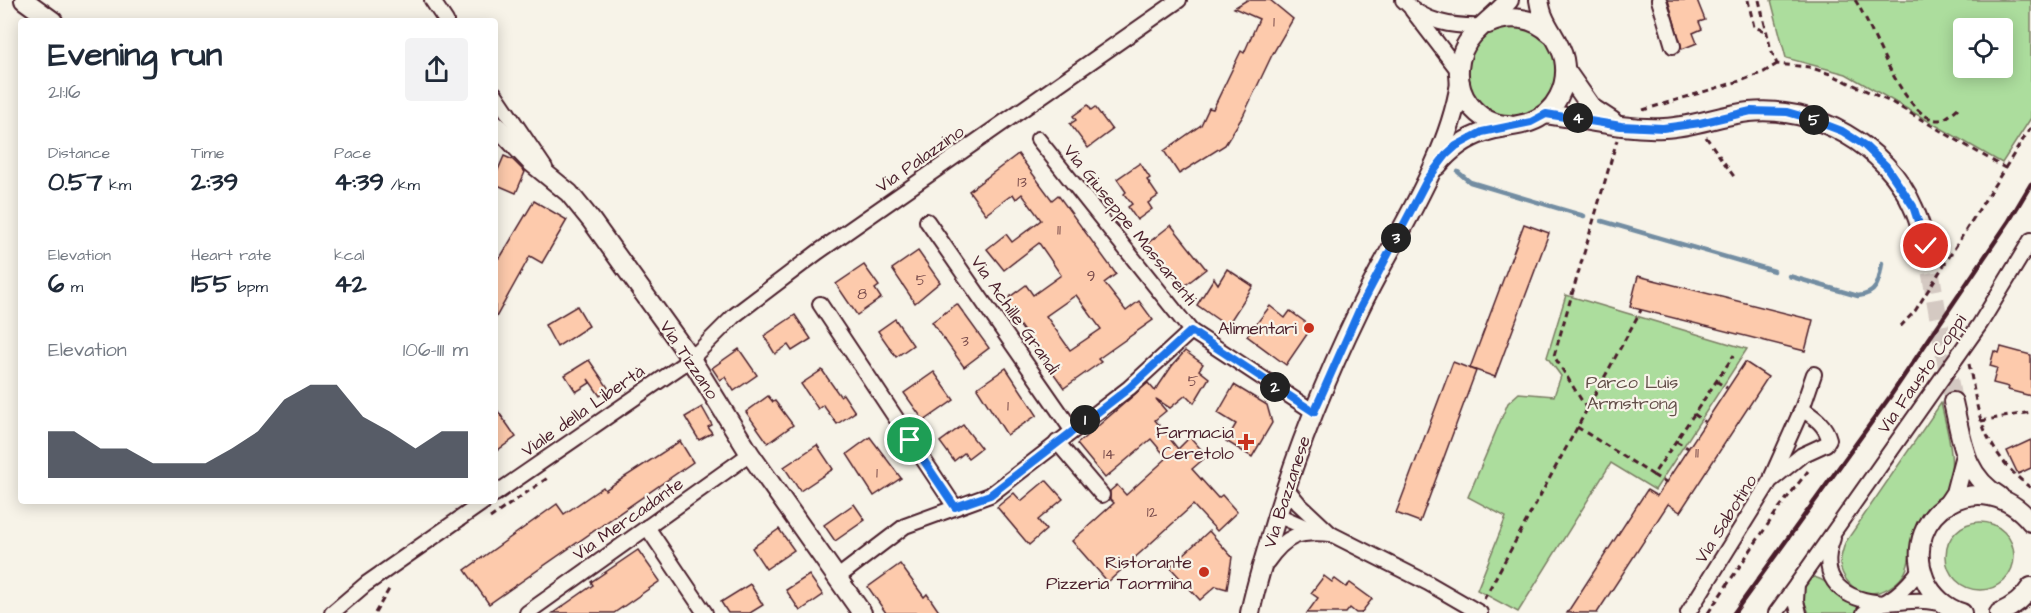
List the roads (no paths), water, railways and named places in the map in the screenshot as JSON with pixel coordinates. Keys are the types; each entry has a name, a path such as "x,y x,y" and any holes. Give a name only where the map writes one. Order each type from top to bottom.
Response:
{"street":[{"path":"24,0 50,18"},
{"path":"432,0 444,18"},
{"name":"Via Palazzino","path":"691,358 735,315 818,252 1179,0"},
{"name":"Via Bazzanese","path":"1250,613 1277,515 1314,412 1360,308 1427,180 1452,120 1461,57 1466,45 1473,34 1509,0"},
{"path":"1539,0 1543,17 1563,55 1566,71 1560,95 1546,114"},
{"path":"1659,0 1673,46"},
{"path":"1407,4 1436,22 1458,26 1484,26 1505,18 1528,20 1539,25 1556,41"},
{"path":"1407,4 1459,77 1463,93 1475,111 1494,123 1516,126"},
{"path":"1566,71 1592,108 1621,126"},
{"path":"498,98 553,180"},
{"path":"1546,114 1621,126 1663,128 1696,124 1751,111 1787,112 1808,118 1842,131 1864,145 1886,166 1913,206 1926,246"},
{"name":"Via Bazzanese","path":"1427,180 1456,146 1482,132 1531,122 1546,114"},
{"name":"Via Tizzano","path":"498,127 531,162 569,194 591,220 691,358 750,454 862,613"},
{"name":"Via Giuseppe Massarenti","path":"1038,139 1191,331 1314,412"},
{"name":"Via Achille Grandi","path":"927,221 1072,430"},
{"name":"Via Fausto Coppi","path":"1776,613 1965,345 2031,240"},
{"path":"820,304 955,507"},
{"path":"838,577 905,526 990,495 1129,388 1191,331"},
{"name":"Viale della Libertà","path":"498,492 691,358"},
{"path":"1770,481 1802,409 1814,374"},
{"path":"1953,402 1965,455 1971,469 1991,491 2021,510 2031,522"},
{"name":"Via Sabotino","path":"1688,613 1770,481 1802,455 1826,444 1829,439 1827,430 1820,422 1802,409"},
{"path":"1057,442 1101,495"},
{"name":"Via Mercadante","path":"527,613 750,454"},
{"path":"1947,505 1955,493 1965,455"},
{"path":"1286,488 1325,533"},
{"path":"1962,613 1942,603 1928,587 1921,568 1920,550 1924,532 1933,517 1947,505 1965,496 1986,494 2006,500"},
{"path":"332,613 366,584 481,504"},
{"path":"1277,515 1325,533 1428,583 1479,612"},
{"name":"Via Fausto Coppi","path":"1838,524 1830,546 1827,565 1833,580 1844,593 1864,600 1887,603 1925,601 1942,603"},
{"path":"647,527 705,613"},
{"path":"1262,568 1278,546 1291,537 1301,534 1325,533"},
{"name":"Via Fausto Coppi","path":"1863,613 1887,603 1904,590 1921,568"},
{"path":"1797,584 1796,602 1799,613"},
{"path":"2005,611 2026,596 2031,587"},
{"path":"2005,611 2031,602"}],"waterway":[{"path":"1458,172 1470,182 1584,216"},
{"path":"1602,221 1774,271"},
{"path":"1789,276 1858,296 1870,293 1874,289 1882,263"}],"tunnel":[{"path":"1926,246 1953,402"}],"railway":[{"path":"1734,613 1889,398 2009,221 2031,184"}],"place":[{"name":"Alimentari","path":"1309,328"},
{"name":"Farmacia Ceretolo","path":"1246,442"},
{"name":"Ristorante Pizzeria Taormina","path":"1204,572"}],"park label":[{"name":"Parco Luis Armstrong","path":"1632,392"}]}
